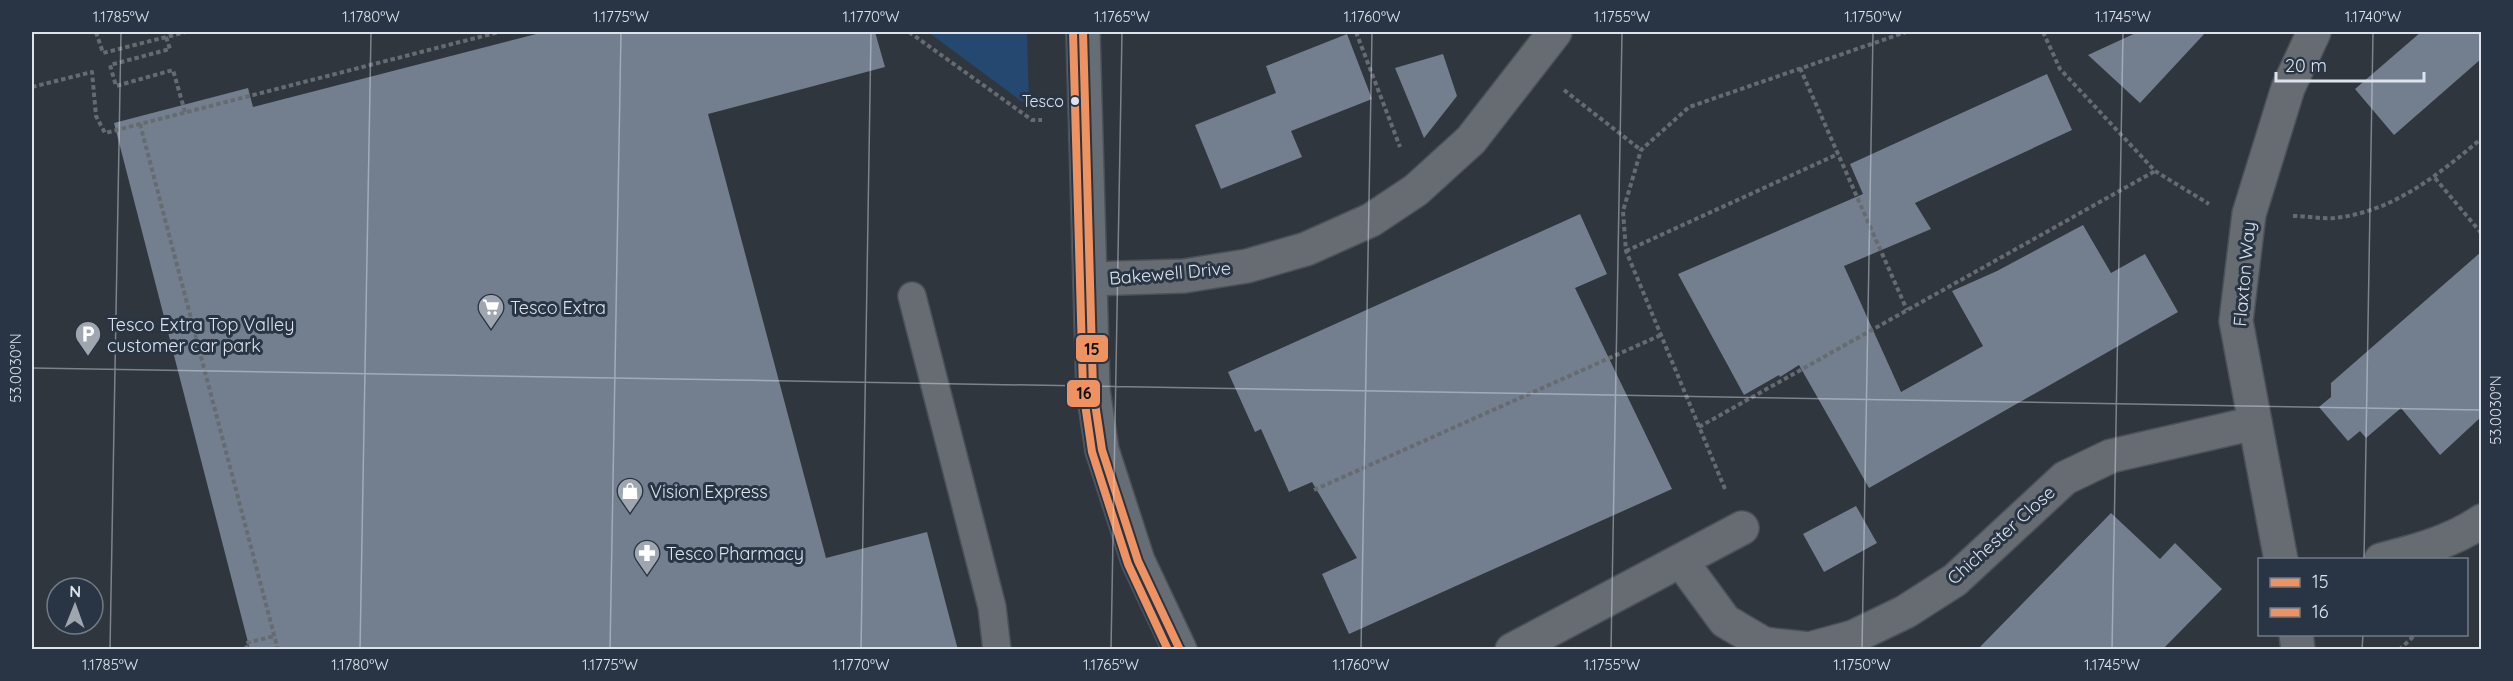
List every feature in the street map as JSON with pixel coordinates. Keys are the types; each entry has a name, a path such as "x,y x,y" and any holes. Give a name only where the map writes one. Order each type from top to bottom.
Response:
{"street":[{"path":"1083,32 1093,390 1102,450 1138,561 1180,650"},
{"name":"Bakewell Drive","path":"1090,279 1184,276 1247,266 1306,249 1371,220 1416,190 1471,140 1556,32"},
{"name":"Flaxton Way","path":"2281,558 2236,321 2249,214 2288,88 2314,32"},
{"name":"Chichester Close","path":"1681,561 1725,621 1764,644 1809,649 1853,637 1895,617 1955,579 2064,478 2111,456 2255,423"},
{"path":"2389,558 2417,551 2464,533 2481,521"},
{"path":"1512,650 1742,528"}],"lane":[{"path":"912,296 992,608 997,650"}],"path":[{"path":"96,32 103,53 187,32"},
{"path":"32,87 92,72 96,116 105,133 498,32"},
{"path":"909,32 1032,120 1047,121"},
{"path":"1356,32 1404,158"},
{"path":"1742,528 1626,251 1623,211 1641,150 1689,107 1906,32"},
{"path":"2043,32 2060,69 2156,171 2215,207 2249,214 2334,218 2381,208 2435,178 2481,138"},
{"path":"166,37 170,49 110,65 116,86 173,70 185,112"},
{"path":"1530,64 1641,150"},
{"path":"1800,68 1907,310"},
{"path":"140,124 278,650"},
{"path":"1626,251 1838,154"},
{"path":"1700,426 2156,171"},
{"path":"2435,178 2481,234"},
{"path":"1314,490 1661,334"},
{"path":"247,650 246,644 275,636"},
{"path":"2399,650 2414,636"}],"shaded area":[{"path":"928,32 1027,32 1029,107"}],"building":[{"name":"Tesco Extra","path":"544,32 875,32 885,67 708,114 826,558 927,532 958,650 250,650 114,123 248,88 253,107"},
{"path":"2138,32 2206,32 2140,103 2088,55"},
{"path":"2421,32 2481,32 2481,59 2394,135 2355,89"},
{"path":"1347,34 1372,99 1291,131 1302,157 1221,189 1195,125 1276,93 1266,66"},
{"path":"1443,54 1457,96 1424,138 1395,68"},
{"path":"2047,74 2072,130 1915,203 1931,229 1844,266 1901,392 1983,346 1952,291 1997,271 2083,225 2111,273 2145,254 2178,312 1869,488 1799,365 1744,395 1678,274 1863,194 1850,164"},
{"path":"1580,214 1607,274 1575,288 1672,489 1349,634 1322,574 1357,558 1312,482 1289,492 1261,429 1255,432 1228,372"},
{"path":"2481,252 2481,417 2440,455 2401,408 2366,438 2360,431 2348,441 2319,407 2331,397 2331,383"},
{"path":"1856,506 1877,543 1824,572 1803,534"},
{"path":"2111,513 2160,559 2175,543 2222,589 2162,650 1977,650"}],"transit line":[{"name":"16","path":"1073,32 1083,390 1092,452 1128,564 1168,650"},
{"name":"15","path":"1083,32 1093,390 1102,450 1138,561 1180,650"}],"place":[{"name":"Tesco","path":"1075,101"},
{"name":"Tesco Extra","path":"491,330"},
{"name":"Tesco Extra Top Valley customer car park","path":"88,357"},
{"name":"Vision Express","path":"630,514"},
{"name":"Tesco Pharmacy","path":"647,576"}]}
